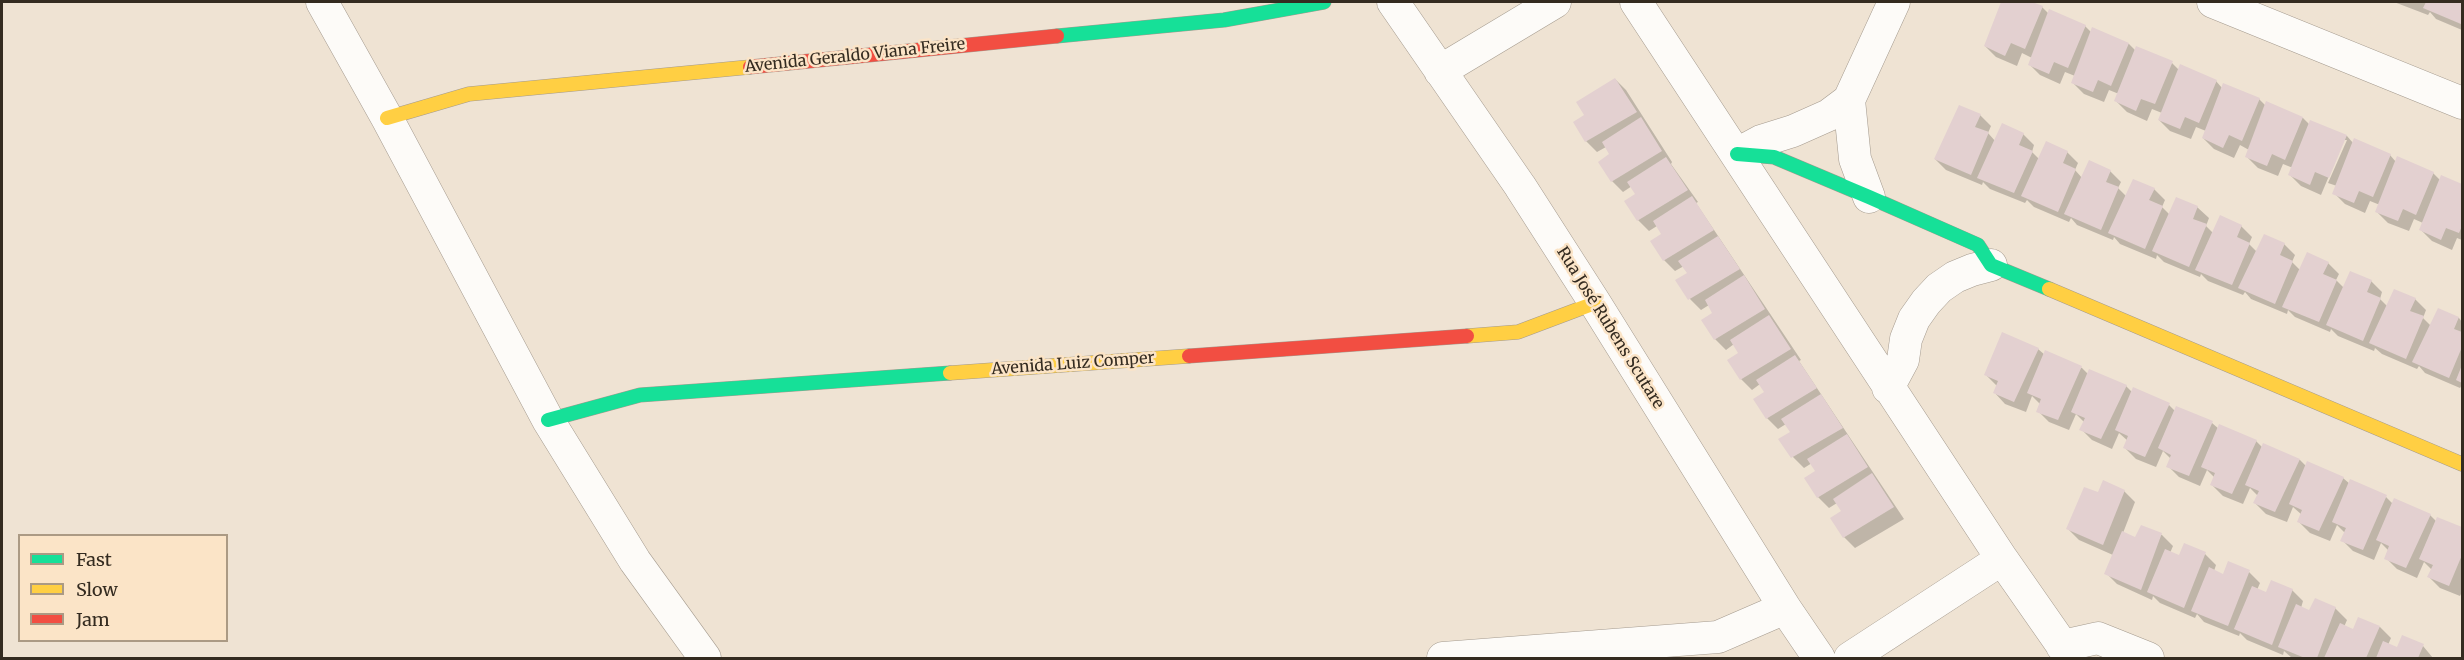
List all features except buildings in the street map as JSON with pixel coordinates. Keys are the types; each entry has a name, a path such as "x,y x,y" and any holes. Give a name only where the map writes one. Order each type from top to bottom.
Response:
{"street":[{"path":"322,2 387,118 548,420 634,561 705,658"},
{"name":"Avenida Geraldo Viana Freire","path":"387,118 469,94 1224,20 1324,2"},
{"name":"Rua José Rubens Scutare","path":"1393,2 1520,186 1785,609 1819,658"},
{"path":"1440,71 1555,2"},
{"path":"1636,2 1888,388 2066,652 2098,638 2148,658"},
{"path":"1737,154 1761,141 1793,131 1829,115 1849,100 1893,2"},
{"path":"2213,2 2463,103"},
{"path":"1849,100 1855,159 1869,197"},
{"path":"1737,154 1774,157 1869,197 1978,245 1991,265 2463,464"},
{"path":"1888,388 1903,360 1906,339 1914,320 1926,302 1939,288 1955,277 1991,265"},
{"name":"Avenida Luiz Comper","path":"548,420 640,395 1518,332 1595,303"},
{"path":"1850,658 2002,559"},
{"path":"1443,658 1718,637 1785,609"}],"traffic: fast":[{"path":"1057,36 1224,20 1324,2"},
{"path":"1737,154 1774,157 1869,197 1978,245 1991,265 2049,289"},
{"path":"548,420 640,395 950,373"}],"traffic: slow":[{"path":"387,118 469,94 750,67"},
{"path":"2049,289 2462,464"},
{"path":"1467,336 1518,332 1595,303"},
{"path":"950,373 1189,356"}],"traffic: jam":[{"path":"750,67 1057,36"},
{"path":"1189,356 1467,336"}]}
